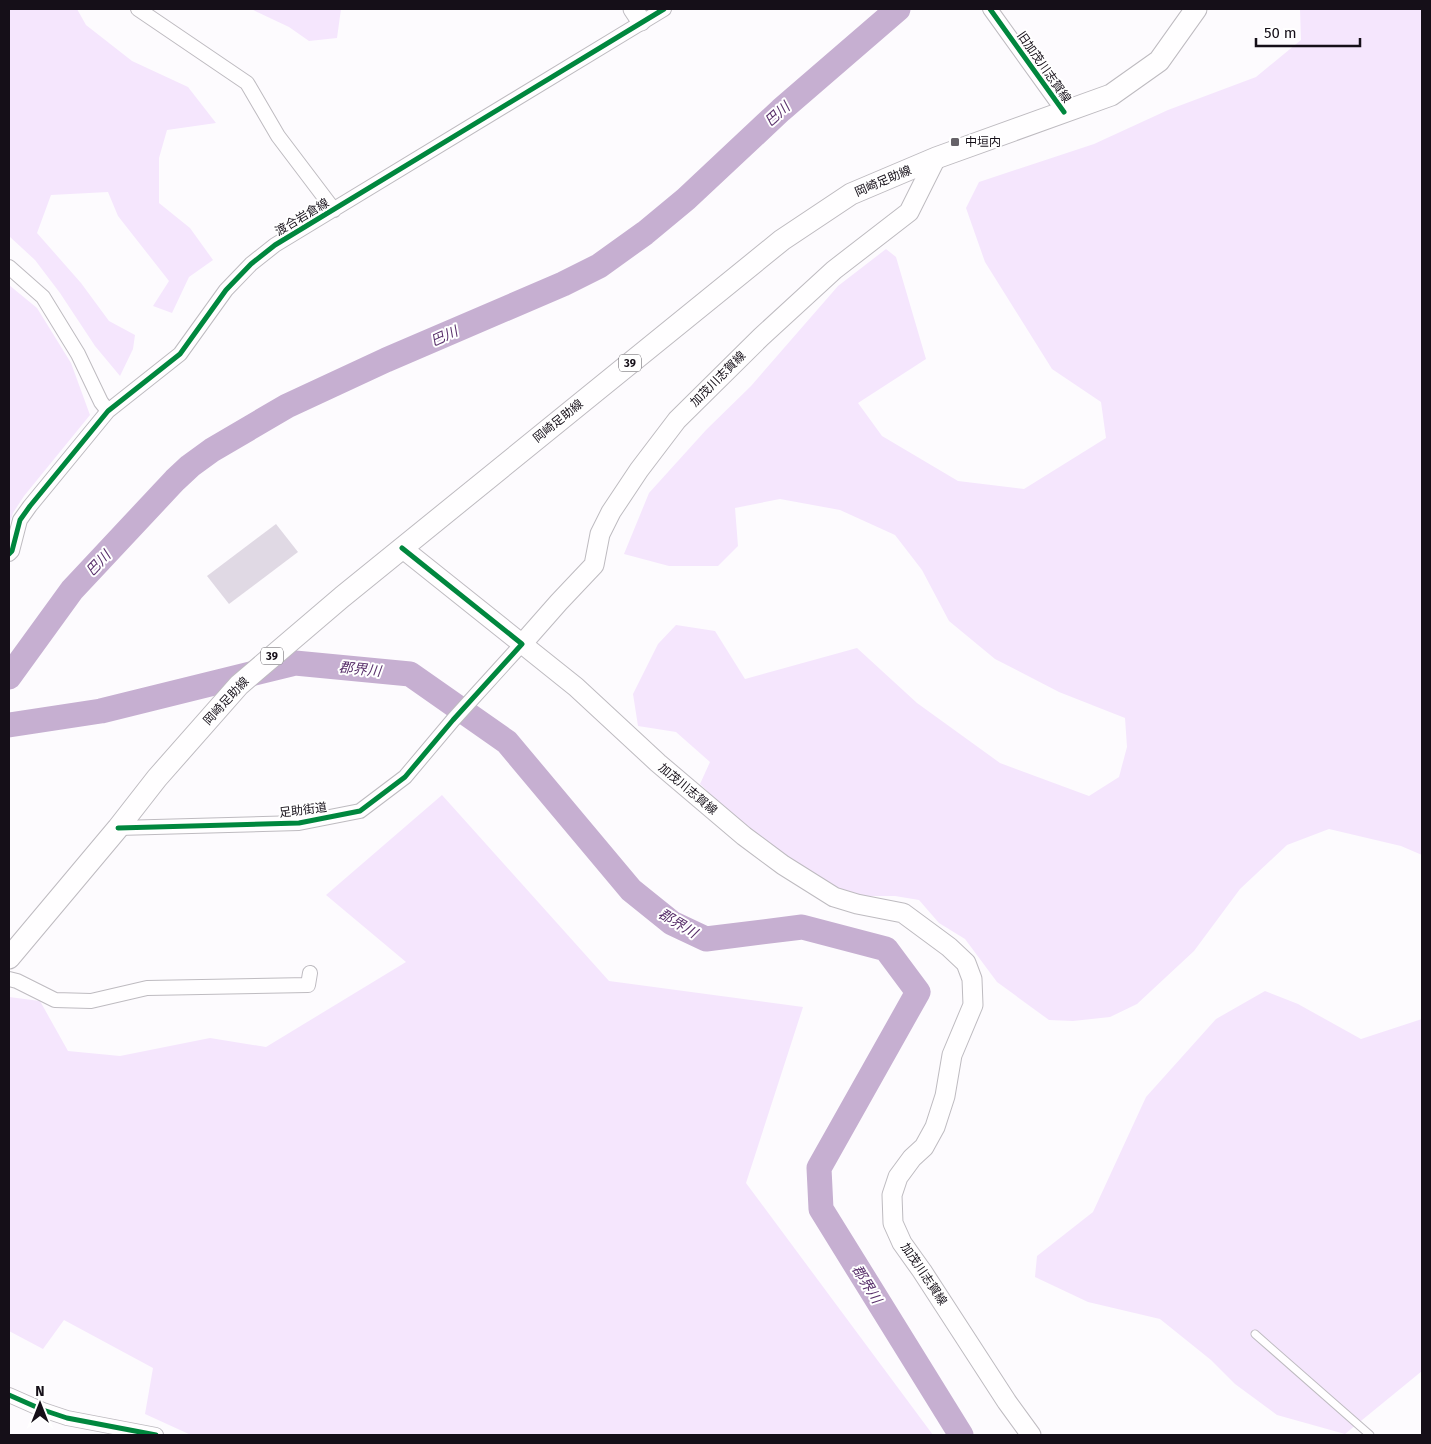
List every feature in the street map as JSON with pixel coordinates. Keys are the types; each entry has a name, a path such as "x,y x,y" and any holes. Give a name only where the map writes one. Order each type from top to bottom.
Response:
{"main road":[{"name":"岡崎足助線","path":"9,958 118,828 157,778 238,685 342,597 782,240 851,194 936,158 1111,95 1159,61 1196,9"},
{"name":"加茂川志賀線","path":"936,158 909,212 834,270 761,337 677,420 639,470 611,512 600,534 594,565 522,644 576,687 658,763 744,836 784,865 834,898 903,913 949,947 966,963 972,979 973,1005 952,1055 945,1096 935,1127 924,1147 912,1158 898,1177 892,1195 893,1223 902,1243 1007,1402 1031,1435"},
{"path":"402,548 522,644"}],"street":[{"path":"138,9 247,83 278,136 334,210"},
{"name":"渡合岩倉線","path":"9,554 12,551 20,520 108,411 180,354 226,290 251,264 275,245 334,210 637,15 664,9"},
{"name":"旧加茂川志賀線","path":"990,9 1064,112"},
{"path":"9,267 43,297 78,354 101,402 108,411"},
{"name":"足助街道","path":"118,828 299,823 360,811 405,777 453,720 522,644"},
{"path":"9,979 17,981 55,1000 91,1001 146,988 308,985 310,973"},
{"path":"9,1395 67,1418 128,1432 156,1435"}],"lane":[{"path":"1255,1334 1370,1435"}],"shaded area":[{"path":"9,9 77,9 86,25 132,61 188,87 216,123 167,130 159,158 159,203 190,228 213,260 189,277 172,313 153,306 169,281 118,216 108,192 51,195 37,233 81,283 109,321 135,335 133,349 120,376 95,346 60,293 35,260 9,236"},
{"path":"251,9 341,9 337,38 309,41 289,27"},
{"path":"1300,9 1422,9 1422,855 1401,846 1329,829 1287,845 1240,889 1194,951 1137,1004 1110,1017 1073,1021 1049,1020 997,982 965,939 939,923 919,900 895,896 850,896 801,871 746,828 700,784 710,762 676,732 638,726 633,694 658,644 676,625 715,631 745,679 857,648 917,703 1000,763 1089,796 1119,777 1127,747 1125,718 1059,692 995,659 949,621 922,570 895,535 840,510 780,499 735,508 738,546 718,566 669,566 624,554 649,493 706,430 751,386 838,286 886,249 896,257 926,359 858,403 882,436 958,481 1024,489 1106,438 1101,402 1052,369 985,262 966,208 979,182 1094,144 1168,110 1256,77 1301,40"},
{"path":"9,285 37,308 71,363 90,415 24,496 13,513 9,526"},
{"path":"442,795 609,981 803,1007 746,1183 933,1435 191,1435 145,1414 153,1368 64,1320 43,1349 9,1331 9,997 40,1001 68,1051 120,1056 210,1038 266,1047 406,962 326,895"},
{"path":"1265,991 1298,1004 1361,1039 1422,1019 1422,1371 1345,1434 1277,1415 1235,1384 1211,1360 1160,1319 1088,1302 1035,1277 1037,1256 1093,1212 1146,1097 1216,1019"}],"building":[{"path":"276,524 298,552 229,604 207,576"}],"waterway":[{"name":"巴川","path":"9,677 72,590 190,466 212,450 287,406 386,360 563,284 599,266 645,233 686,199 781,110 898,9"},
{"name":"郡界川","path":"9,725 101,711 295,663 410,674 507,742 631,890 672,923 706,939 802,927 886,949 918,992 819,1168 821,1209 961,1435"}],"cycle path":[{"path":"9,554 12,551 20,520 108,411 180,354 226,290 251,264 275,245 664,9"},
{"path":"990,9 1064,112"},
{"path":"118,828 299,823 360,811 405,777 453,720 522,644 402,548"},
{"path":"9,1395 67,1418 156,1435"}],"place":[{"name":"中垣内","path":"955,142"}]}
